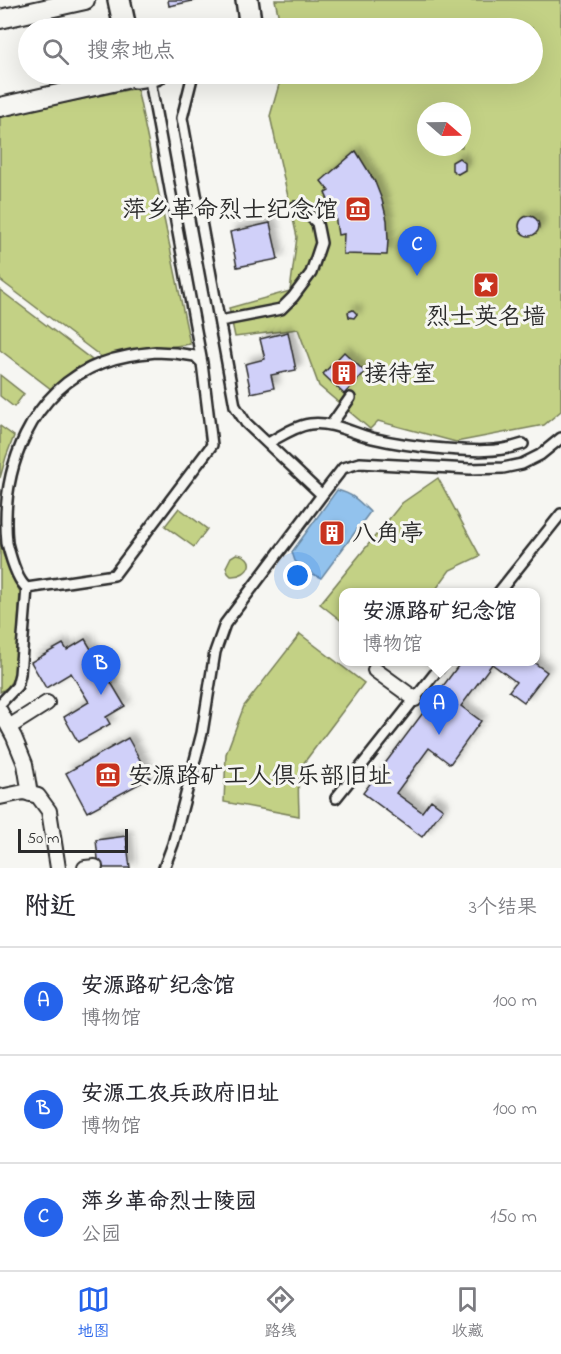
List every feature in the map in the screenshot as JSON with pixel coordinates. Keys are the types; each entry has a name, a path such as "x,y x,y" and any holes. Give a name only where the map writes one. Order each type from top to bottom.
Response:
{"street":[{"path":"0,19 85,0"},
{"path":"119,0 123,18"},
{"path":"247,0 250,18"},
{"path":"0,107 104,84"},
{"path":"375,670 415,699"},
{"path":"9,727 47,703"},
{"path":"0,711 25,764 30,794"},
{"path":"0,797 24,792 38,796 49,811 58,868"}],"lane":[{"path":"27,588 114,574 212,445 202,363 146,84"},
{"path":"190,84 182,118 236,406 246,423 322,495"},
{"path":"220,321 281,309 311,273 321,243 317,223 295,207"},
{"path":"0,704 17,686 20,674 27,588 15,568 9,550 5,532 4,494 12,458 28,424 52,394 75,377 118,357 175,353 195,356 202,363"},
{"path":"331,424 350,398"},
{"path":"268,443 292,429 310,424 331,424 371,438 409,446 495,451 523,444"},
{"path":"164,868 173,843 202,733 215,652 225,624 343,468 360,463 470,469 503,468 522,464 540,455 561,438"},
{"path":"502,588 561,514"},
{"path":"336,798 441,666"}],"green space":[{"path":"275,0 561,0 561,411 544,425 456,442 378,421 370,429 319,386 298,329 235,337 229,308 290,291 297,237 270,116 279,84 543,84 543,18 279,18"},
{"path":"137,88 190,344 103,358 0,280 0,116"},
{"path":"0,290 92,360 75,369 51,389 0,350"},
{"path":"0,375 24,394 14,407 0,396"},
{"path":"0,426 14,436 0,478"},
{"path":"438,478 480,556 450,570 437,588 339,588 339,619 320,604 402,503"},
{"path":"179,508 207,529 194,547 165,526"},
{"path":"0,539 3,554 20,592 15,676 7,688 0,692"},
{"path":"236,554 247,558 249,566 243,573 231,576 226,567 231,557"},
{"path":"300,634 364,683 303,764 299,783 299,816 224,802 226,754 244,706"}],"water":[{"path":"337,490 352,496 370,512 321,578 295,561 292,552"}],"building":[{"path":"168,0 197,0 169,6"},
{"name":"萍乡革命烈士纪念馆","path":"356,151 375,182 382,200 387,220 387,255 343,254 344,234 338,235 335,215 325,193 329,191 321,181"},
{"path":"459,158 465,163 465,170 458,174 452,170 452,162"},
{"path":"529,216 536,219 539,226 536,233 529,236 522,233 519,226 522,219"},
{"path":"270,223 278,259 237,267 230,232"},
{"path":"353,310 357,314 354,318 349,317 348,312"},
{"path":"288,332 296,370 271,375 274,388 251,393 245,364 265,359 260,339"},
{"name":"接待室","path":"344,352 365,372 344,394 323,374"},
{"name":"八角亭","path":"333,528 337,531 337,537 333,540 328,539 325,534 328,529"},
{"path":"85,639 125,706 106,717 110,724 78,742 64,717 89,702 71,673 46,688 31,662 63,644 67,650"},
{"path":"458,666 491,666 461,706 481,721 450,764 429,748 396,793 422,812 431,800 443,809 422,837 363,793"},
{"path":"495,666 539,666 547,672 524,702 509,691 516,682"},
{"name":"安源路矿工人俱乐部旧址","path":"128,738 150,778 87,812 66,773"},
{"path":"126,836 130,868 99,868 96,840"}],"place":[{"name":"萍乡革命烈士纪念馆","path":"358,209"},
{"name":"萍乡革命烈士陵园","path":"417,276"},
{"name":"烈士英名墙","path":"486,285"},
{"name":"接待室","path":"344,373"},
{"name":"八角亭","path":"332,533"},
{"name":"安源工农兵政府旧址","path":"101,695"},
{"name":"安源路矿纪念馆","path":"439,735"},
{"name":"安源路矿工人俱乐部旧址","path":"108,775"}]}
